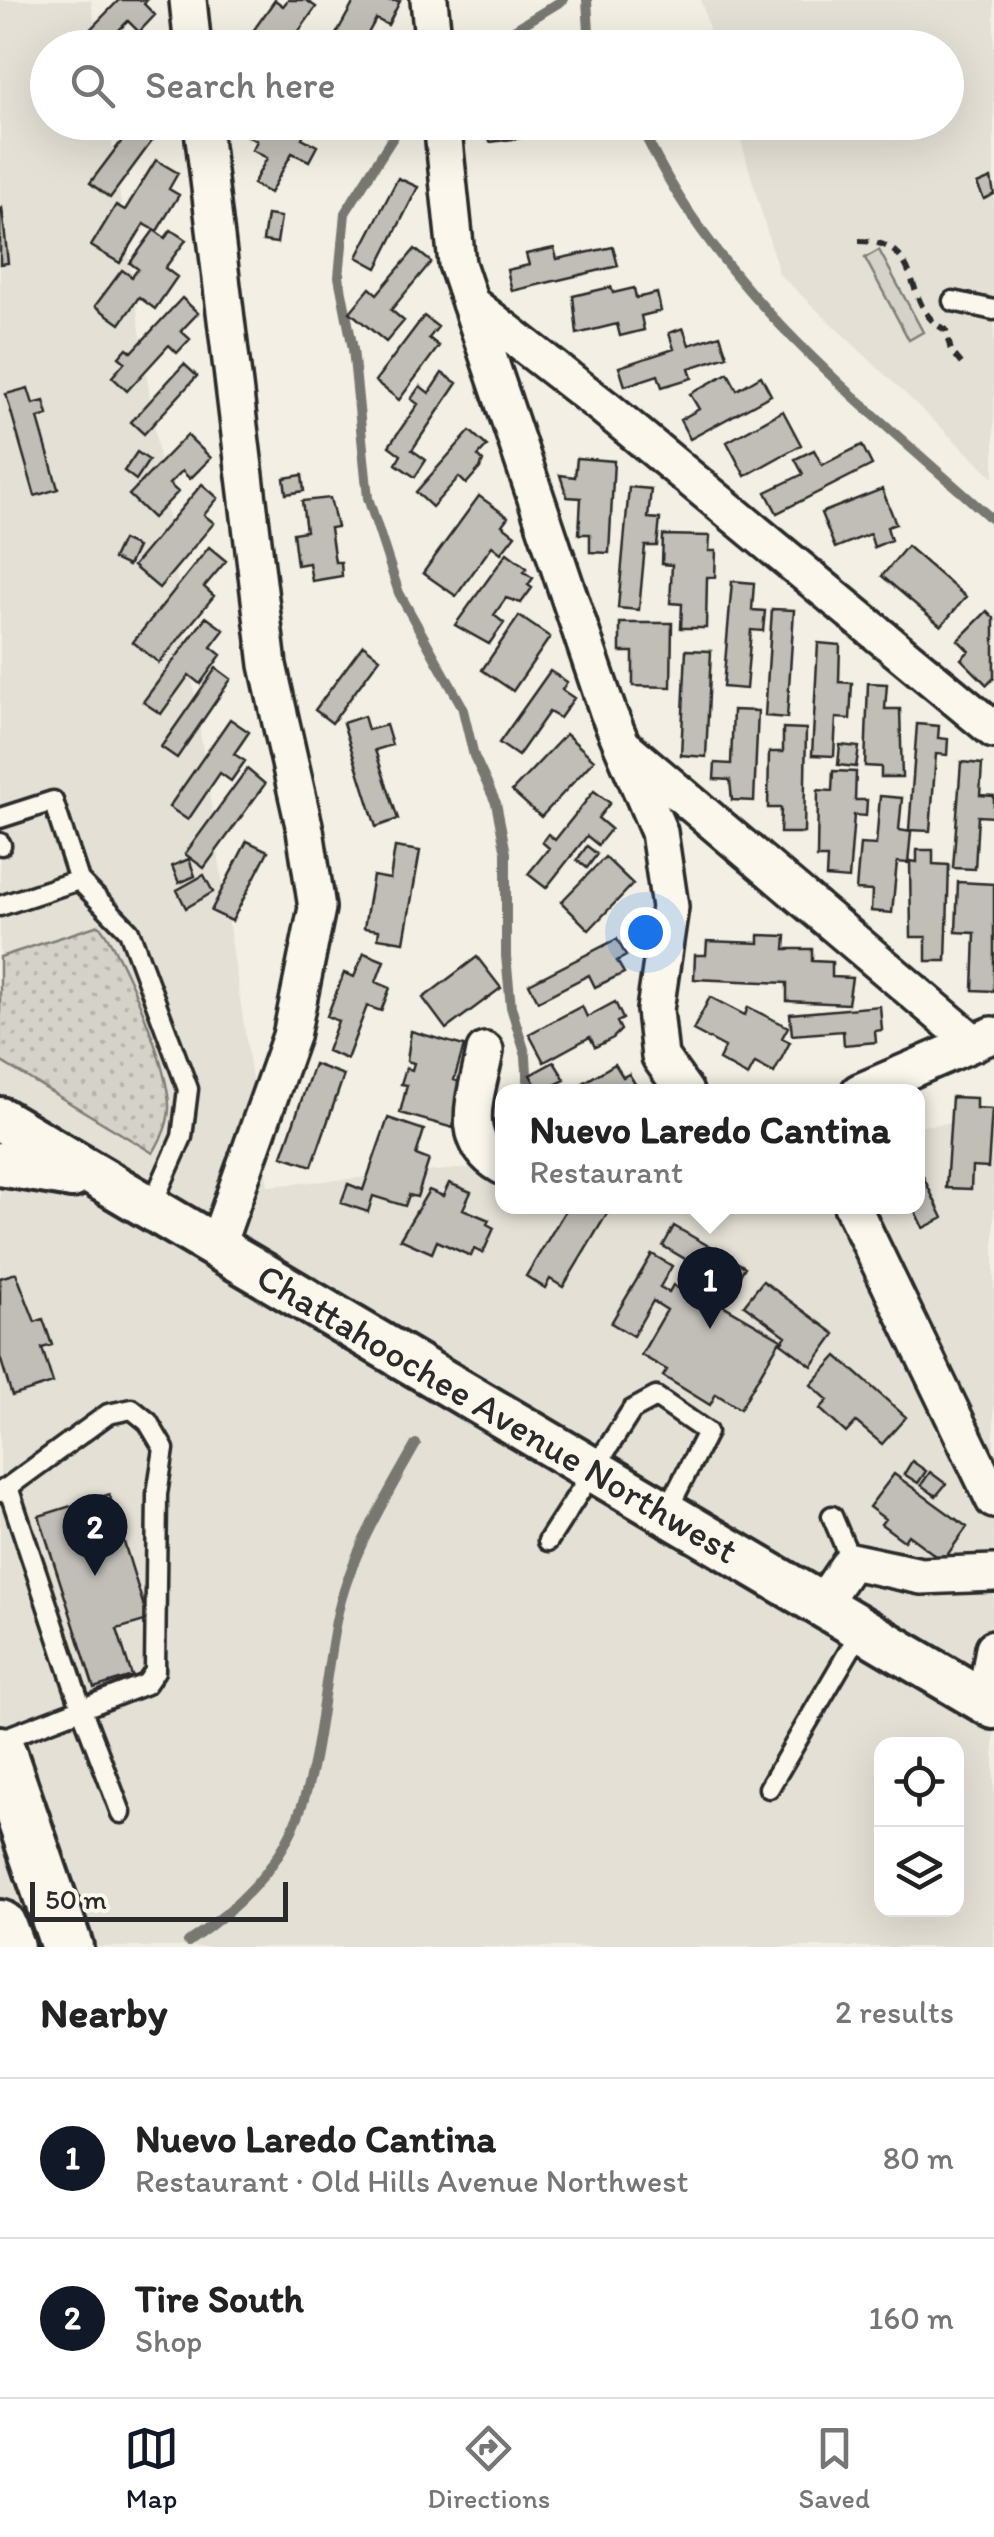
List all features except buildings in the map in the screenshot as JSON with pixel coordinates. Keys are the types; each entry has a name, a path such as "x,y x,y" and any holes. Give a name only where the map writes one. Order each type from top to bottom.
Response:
{"main road":[{"path":"0,1752 67,1947"},
{"path":"0,1926 8,1947"}],"street":[{"path":"188,0 191,30"},
{"path":"429,0 432,30"},
{"path":"204,140 268,665 305,830 317,908 291,1036 216,1248"},
{"path":"444,140 457,264 622,744 659,832 670,908 654,1010 660,1057 679,1084"},
{"path":"470,303 605,408 994,730"},
{"path":"622,744 984,1038 878,1084"},
{"path":"485,1051 471,1126 483,1156 495,1162"},
{"name":"Chattahoochee Avenue Northwest","path":"0,1119 989,1704"},
{"path":"0,1164 106,1183"},
{"path":"856,1214 994,1500"},
{"path":"821,1605 850,1561 921,1576 994,1573"},
{"path":"989,1704 994,1648"}],"lane":[{"path":"953,301 994,310"},
{"path":"0,818 53,801 79,880 129,931 188,1089 182,1137 150,1209"},
{"path":"0,906 79,880"},
{"path":"14,881 20,900"},
{"path":"548,1541 596,1472 632,1410 656,1398 707,1432 666,1514"},
{"path":"0,1740 82,1710 146,1684 155,1671 157,1494 164,1449 148,1422 132,1409 108,1414 4,1489 82,1710 121,1813"},
{"path":"832,1516 850,1561"},
{"path":"769,1788 862,1629"}],"path":[{"path":"859,241 874,241 899,255 930,320 946,330 951,352 964,367"}],"shaded area":[{"path":"0,0 91,0 95,30 30,30 30,140 112,140 268,1186 495,1166 495,1214 925,1214 925,1125 994,1119 994,1947 0,1947"},
{"path":"701,0 994,0 994,478 779,274 741,140 964,140 964,30 709,30"},
{"path":"879,250 923,332 909,340 865,258"},
{"path":"99,925 132,986 168,1092 164,1132 153,1153 0,1061 0,957"}],"waterway":[{"path":"514,30 563,0"},
{"path":"587,0 589,30"},
{"path":"391,140 345,213 339,277 353,349 368,498 399,593 462,706 474,756 496,803 506,853 506,956 511,1007 526,1056 528,1084"},
{"path":"648,140 707,238 749,291 843,387 994,521"},
{"path":"188,1942 231,1909 263,1876 286,1842 302,1807 312,1769 334,1632 347,1582 366,1535 416,1444"}],"place":[{"name":"Nuevo Laredo Cantina","path":"710,1329"},
{"name":"Tire South","path":"95,1576"}]}
